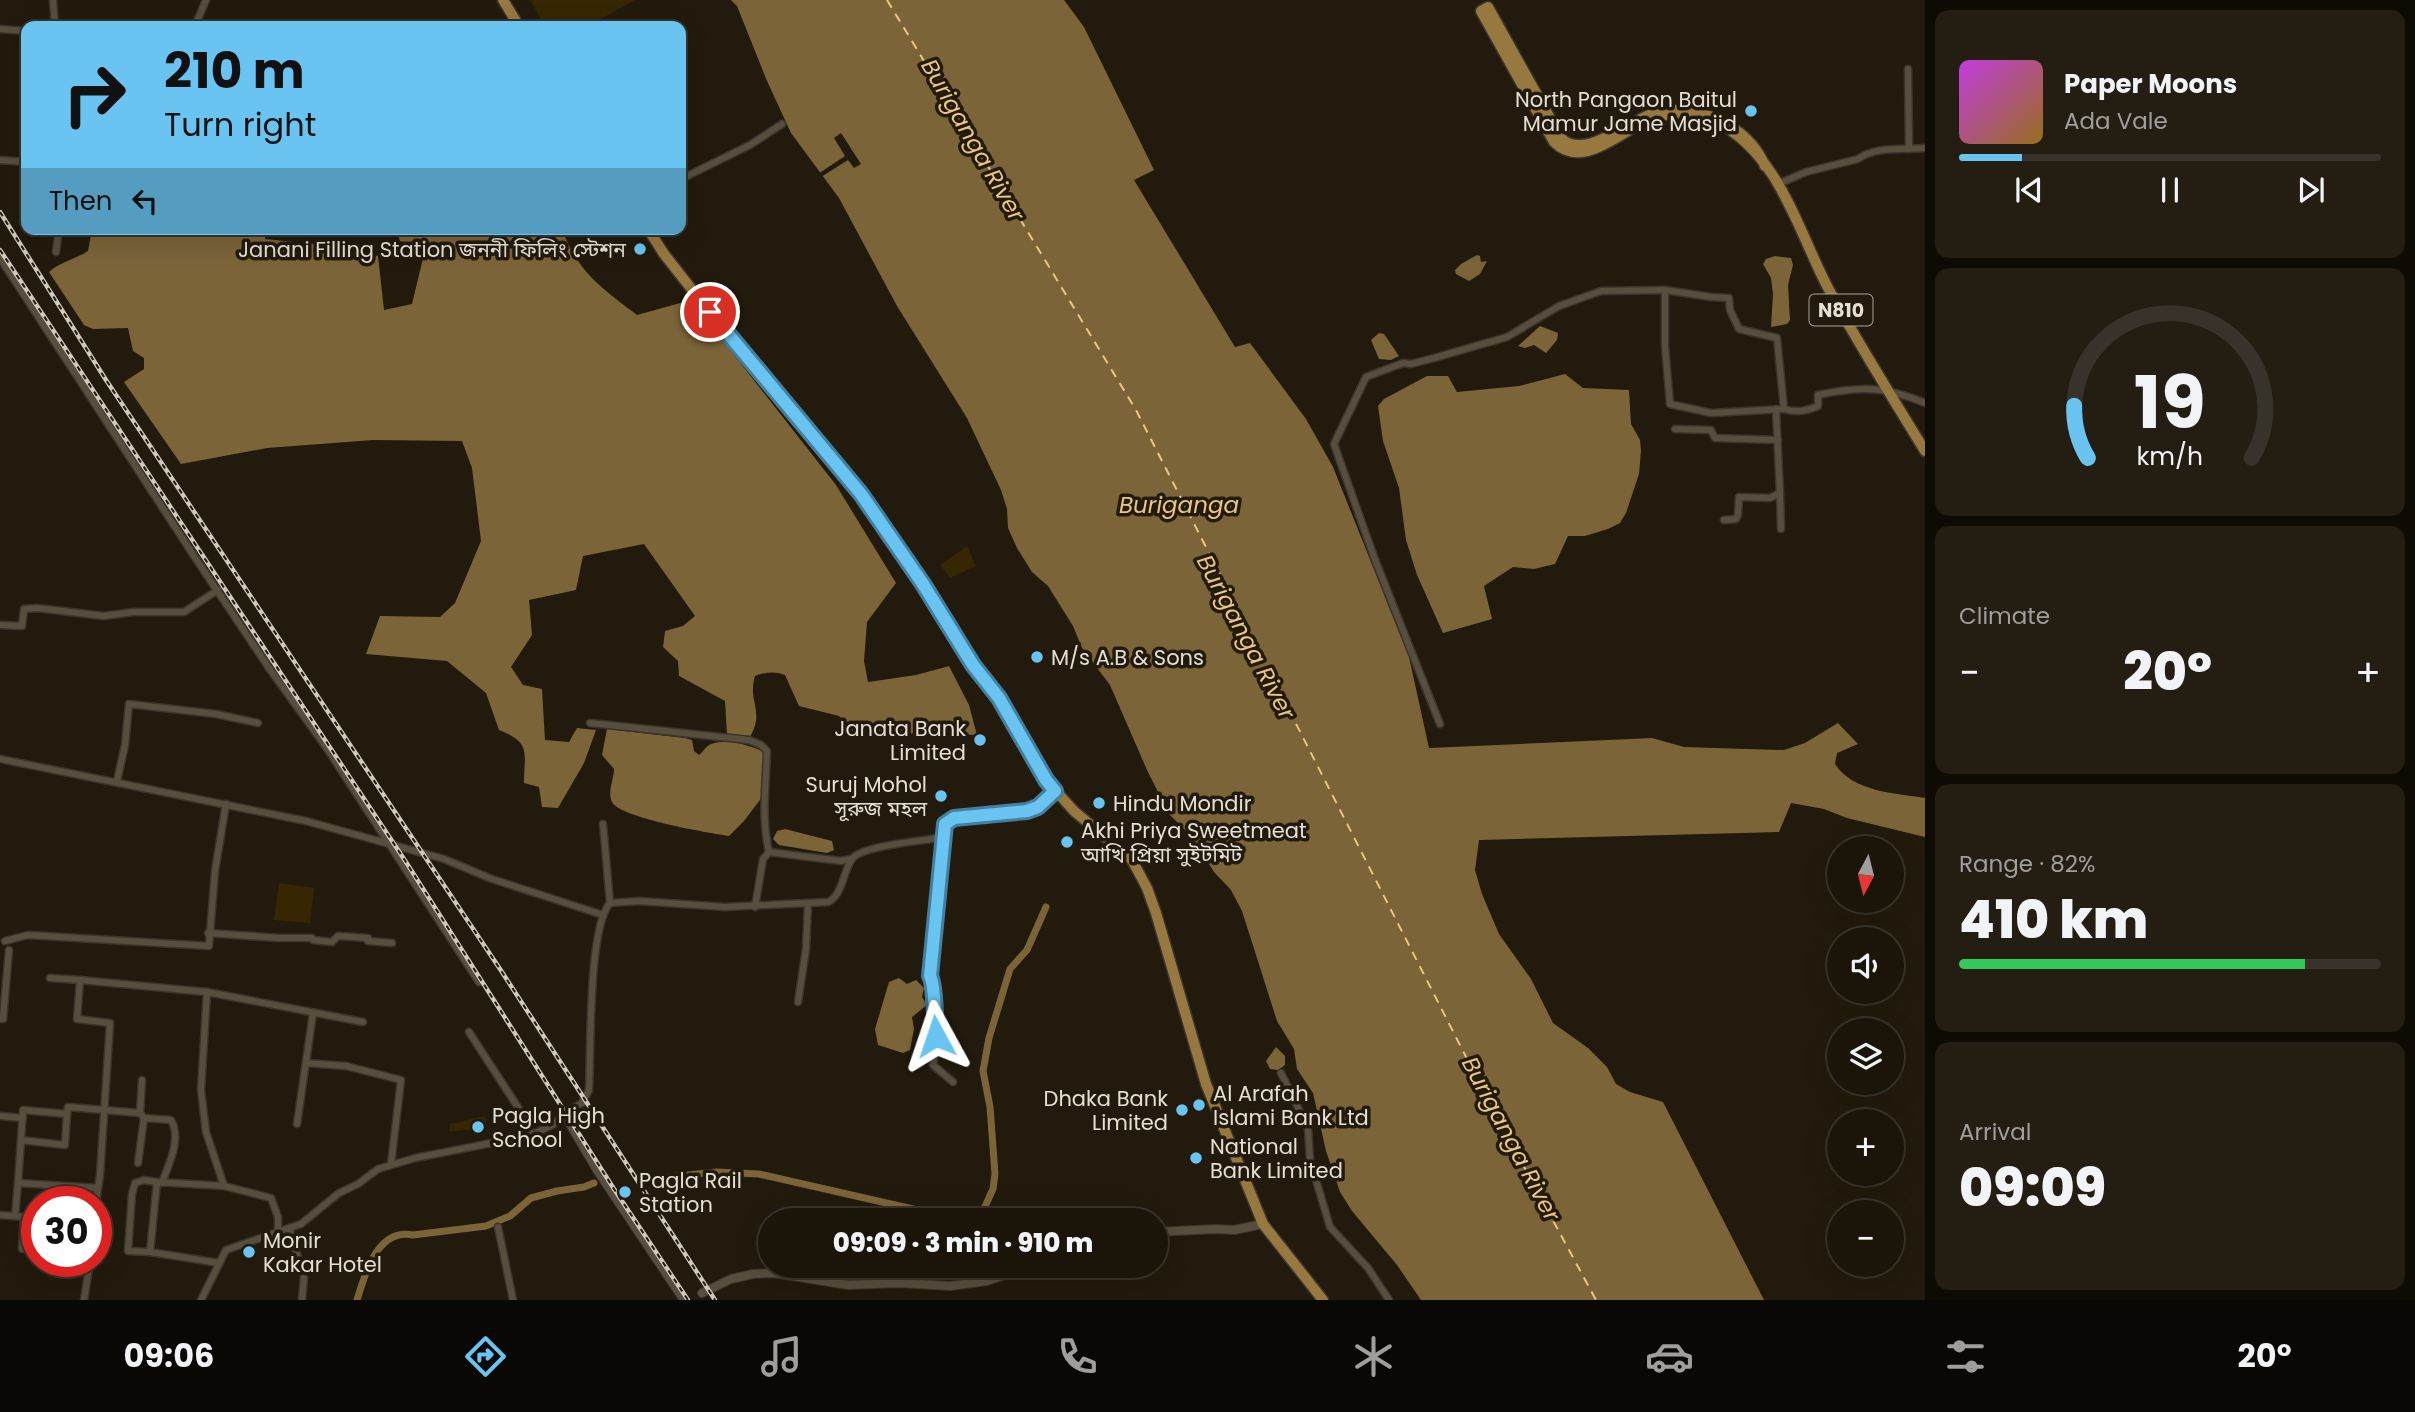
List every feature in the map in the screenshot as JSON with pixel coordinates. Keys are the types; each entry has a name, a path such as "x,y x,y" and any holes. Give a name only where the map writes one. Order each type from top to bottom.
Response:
{"highway":[{"path":"503,0 516,21"},
{"name":"N810","path":"1677,112 1651,119 1589,151 1570,153 1562,149 1554,142 1481,11 1488,7 1561,138 1570,145 1594,143 1655,113 1677,112 1698,113 1724,123 1749,141 1778,184 1828,287 1925,451"},
{"path":"652,235 726,333 861,494 923,584 973,665 999,698 1046,780 1074,811 1125,852 1136,867 1156,913 1206,1084 1263,1224 1323,1300"}],"street":[{"path":"53,0 55,21"},
{"path":"197,21 206,0"},
{"path":"0,29 21,31"},
{"path":"1908,69 1909,149"},
{"path":"686,177 750,145 782,124"},
{"path":"1778,184 1806,172 1858,159 1863,154 1925,148"},
{"path":"0,160 21,162"},
{"path":"56,252 58,235"},
{"path":"0,258 479,982"},
{"path":"1665,290 1665,346 1670,404 1711,413 1780,409 1807,411 1818,406 1818,395 1870,387 1925,403"},
{"path":"1440,724 1374,557 1334,444 1366,377 1403,363 1434,359 1507,337 1559,306 1601,291 1665,290 1729,298 1730,310 1739,329 1777,338 1781,529"},
{"path":"1675,429 1711,430 1715,439 1778,440"},
{"path":"1724,520 1736,519 1738,497 1770,498 1780,493"},
{"path":"0,625 22,626 24,609 37,608 104,616 133,612 184,612 218,590"},
{"path":"117,781 125,745 129,704 216,714 258,723"},
{"path":"590,723 749,740 761,745 767,751 763,813 769,852"},
{"path":"0,759 306,821 444,859 492,879 603,915"},
{"path":"953,1082 933,1065 936,1036 933,981 930,976 942,835 948,820 1027,811 1038,807 1055,791"},
{"path":"5,941 28,935 209,946 215,871 226,804"},
{"path":"201,1300 226,1250 278,1233 311,1218 339,1193 358,1184 378,1169 415,1157 532,1135 554,1124 582,1103 589,1090 594,962 603,915 610,903 603,824"},
{"path":"769,852 841,862 876,847 906,844 942,835"},
{"path":"755,907 763,859 769,852"},
{"path":"610,903 639,901 755,907 828,902 834,900 851,859"},
{"path":"798,1002 806,949 808,903"},
{"path":"208,933 257,937 289,936 332,942 338,936 392,943"},
{"path":"0,1019 3,1020 9,950"},
{"path":"50,978 206,992 363,1023"},
{"path":"80,980 77,1019 110,1023 98,1186"},
{"path":"206,992 201,1090 206,1132 224,1186"},
{"path":"297,1124 313,1013"},
{"path":"469,1032 522,1112 532,1135"},
{"path":"306,1063 346,1066 401,1080 391,1164"},
{"path":"1281,1073 1308,1128 1310,1160 1330,1227 1368,1268 1389,1300"},
{"path":"138,1163 142,1080"},
{"path":"21,1140 65,1145 68,1107 104,1109 171,1121 175,1128 174,1149 160,1182 150,1252"},
{"path":"15,1216 23,1110 67,1114"},
{"path":"564,1114 597,1170 683,1300"},
{"path":"0,1116 23,1118"},
{"path":"219,1263 128,1251 135,1183 144,1180 224,1186 271,1198 278,1217 278,1233"},
{"path":"18,1183 43,1186"},
{"path":"0,1215 21,1217"},
{"path":"1168,1231 1234,1230 1263,1224"},
{"path":"498,1227 513,1300"},
{"path":"289,1228 304,1277 302,1299"},
{"path":"703,1296 730,1279 758,1274"},
{"path":"84,1300 88,1277"},
{"path":"805,1278 848,1285 899,1283 950,1286 997,1278"}],"shaded area":[{"path":"530,0 635,0 597,21 542,21"},
{"path":"967,546 976,566 950,578 940,565"},
{"path":"279,883 314,888 310,923 274,920"},
{"path":"485,1116 487,1127 450,1132 450,1124"}],"water":[{"name":"Buriganga","path":"731,0 1064,0 1084,27 1154,170 1134,180 1235,347 1250,343 1306,419 1333,467 1409,657 1429,748 1652,738 1684,747 1784,750 1805,743 1838,723 1858,744 1837,753 1835,764 1843,773 1863,786 1876,790 1925,798 1925,837 1847,818 1824,809 1791,803 1779,832 1479,840 1475,870 1482,894 1499,934 1531,979 1553,1023 1588,1048 1607,1067 1616,1084 1630,1092 1663,1102 1764,1300 1421,1300 1340,1192 1326,1151 1313,1093 1297,1069 1294,1049 1277,1021 1242,911 1231,890 1214,872 1192,837 1169,814 1110,685 1082,648 1073,626 1048,586 1032,572 1017,548 1008,528 1007,509 1001,490 967,418 897,306 839,198 791,133 737,6"},
{"path":"91,235 265,235 265,239 333,246 378,256 384,310 412,304 424,254 418,245 400,241 398,235 564,235 576,257 592,278 637,315 691,300 836,485 896,583 867,622 864,661 868,682 916,675 949,666 969,705 977,735 854,735 839,716 799,706 785,675 770,672 755,676 753,693 756,721 749,738 727,735 725,701 679,676 678,661 663,647 665,631 683,626 695,616 644,544 583,556 576,590 529,600 532,635 511,667 523,685 542,689 545,740 569,742 577,728 596,730 584,763 558,808 542,807 539,787 524,783 524,750 517,739 499,730 486,693 447,661 366,654 380,616 440,617 455,603 481,541 472,468 462,441 373,440 267,448 181,464 124,382 144,369 144,358 133,351 128,328 93,329 84,325 49,272 88,251"},
{"path":"1480,256 1481,262 1487,261 1480,274 1469,281 1456,274 1455,270 1461,264"},
{"path":"1775,256 1791,258 1793,265 1788,285 1790,320 1787,324 1771,327 1771,278 1763,264 1766,259"},
{"path":"1540,326 1558,333 1557,340 1546,353 1534,345 1525,348 1518,346"},
{"path":"1379,333 1384,334 1399,356 1391,360 1379,359 1371,340"},
{"path":"1565,374 1583,388 1629,390 1631,424 1640,440 1641,451 1639,474 1626,513 1620,523 1608,529 1585,536 1568,536 1555,564 1534,569 1513,567 1484,586 1492,619 1443,633 1417,575 1406,540 1399,488 1383,441 1378,406 1384,399 1427,376 1448,376 1457,392 1519,386"},
{"path":"607,729 685,738 692,740 694,751 699,755 709,745 717,742 731,742 763,751 763,796 729,836 631,814 612,802 610,790 614,769 602,755"},
{"path":"785,829 832,841 834,850 827,853 779,845 773,839 777,831"},
{"path":"899,978 907,984 916,980 924,988 922,997 927,1005 912,1017 914,1029 910,1050 903,1053 878,1045 875,1029 889,982"},
{"path":"1276,1047 1285,1056 1285,1065 1278,1070 1270,1069 1266,1061"}],"pier":[{"path":"841,133 861,164 854,168 848,160 821,177 818,174 845,156 834,138"}],"waterway":[{"path":"984,1208 993,1189 995,1174 990,1107 983,1071 989,1038 1010,969 1027,950 1046,907"},
{"path":"640,1180 717,1172 759,1174 908,1208"},
{"path":"357,1300 374,1255 390,1239 401,1235 486,1226 510,1216 531,1198 594,1183"}],"ferry route":[{"path":"887,0 1136,410 1489,1102 1596,1300"}],"railway":[{"path":"0,212 106,380 500,969 715,1300"},
{"path":"0,250 406,862 614,1189 688,1300"}],"place":[{"name":"North Pangaon Baitul Mamur Jame Masjid","path":"1751,111"},
{"name":"Janani Filling Station জননী ফিলিং স্টেশন","path":"640,249"},
{"name":"M/s A.B & Sons","path":"1037,657"},
{"name":"Janata Bank Limited","path":"980,740"},
{"name":"Suruj Mohol সূরুজ মহল","path":"941,796"},
{"name":"Hindu Mondir","path":"1099,803"},
{"name":"Akhi Priya Sweetmeat আখি প্রিয়া সুইটমিট","path":"1067,842"},
{"name":"Al Arafah Islami Bank Ltd","path":"1199,1105"},
{"name":"Dhaka Bank Limited","path":"1182,1110"},
{"name":"Pagla High School","path":"478,1127"},
{"name":"National Bank Limited","path":"1196,1158"},
{"name":"Pagla Rail Station","path":"625,1192"},
{"name":"Monir Kakar Hotel","path":"249,1252"}],"route":[{"path":"710,312 861,494 923,584 973,665 999,698 1055,791 1038,807 1027,811 954,818 945,824 930,976 933,981 936,1036"}],"water label":[{"name":"Buriganga River","path":"973,140"},
{"name":"Buriganga River","path":"1246,637"},
{"name":"Buriganga River","path":"1511,1139"}]}
